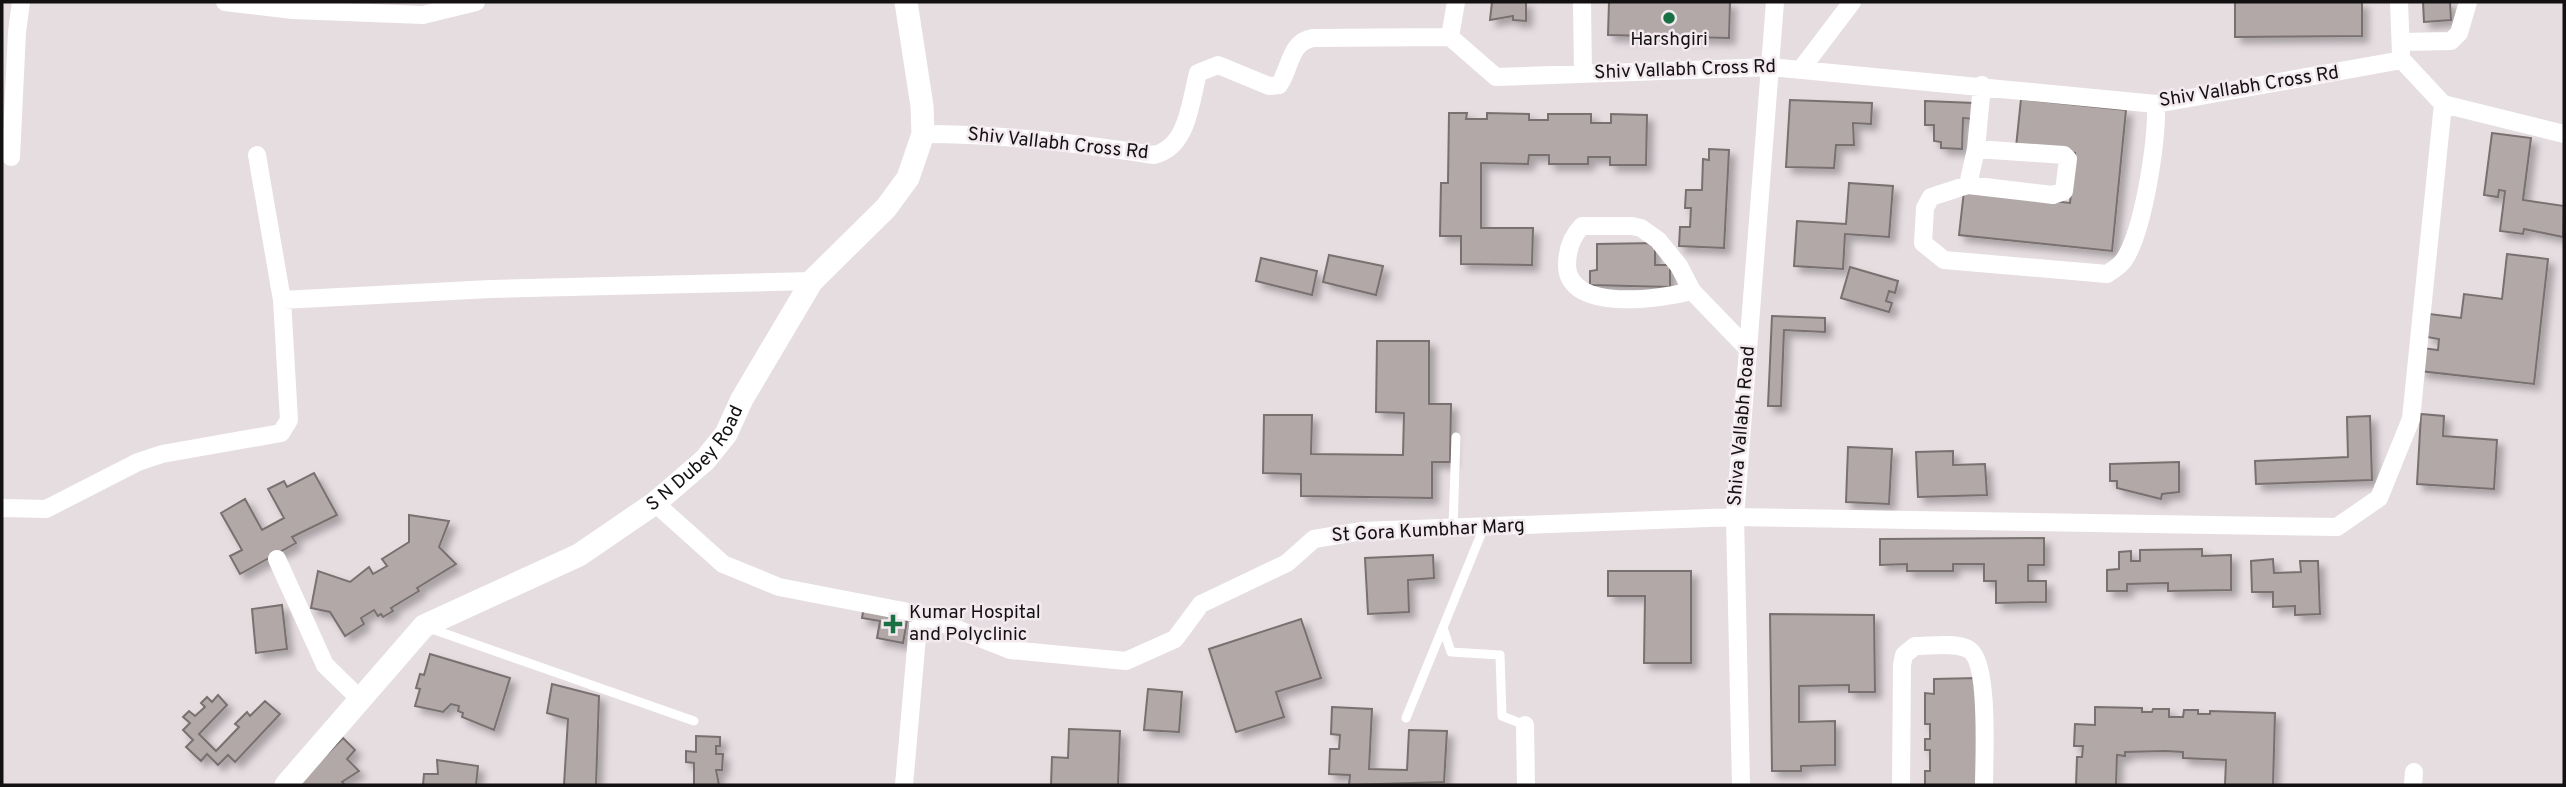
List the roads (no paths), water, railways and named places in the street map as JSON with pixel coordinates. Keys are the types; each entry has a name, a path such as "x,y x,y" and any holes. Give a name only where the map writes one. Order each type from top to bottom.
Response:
{"street":[{"path":"11,157 17,32 22,2"},
{"path":"225,2 293,10 423,15 477,2"},
{"name":"S N Dubey Road","path":"286,785 424,626 579,555 655,503 705,460 726,434 742,400 812,282 886,208 908,178 923,134 922,106 906,2"},
{"path":"1450,37 1456,2"},
{"path":"1582,2 1583,73"},
{"name":"Shiva Vallabh Road","path":"1741,785 1735,517 1775,2"},
{"path":"1802,68 1852,2"},
{"path":"2399,2 2402,60 2442,104 2564,134"},
{"path":"2401,42 2451,41 2459,33 2468,2"},
{"name":"Shiv Vallabh Cross Rd","path":"923,134 983,134 1048,139 1154,155 1168,152 1180,139 1198,72 1205,67 1218,65 1269,86 1279,85 1296,45 1302,40 1450,37 1496,77 1802,68 2156,104 2402,60"},
{"path":"1968,185 1976,149 1982,85"},
{"path":"1976,149 2064,155 2068,159 2064,191 2053,195 1968,185 1931,197 1925,208 1921,228 1923,243 1934,254 1944,260 2107,274 2124,259 2133,239 2148,183 2156,104"},
{"path":"1735,517 2337,527 2379,498 2410,419 2442,104"},
{"path":"2,508 46,509 138,463 162,454 281,433 289,420 282,300 257,155"},
{"path":"1692,291 1645,299 1599,296 1578,291 1571,284 1568,275 1570,242 1582,226 1641,228 1658,240 1679,266 1692,291 1748,349"},
{"path":"282,300 490,289 812,282"},
{"name":"St Gora Kumbhar Marg","path":"655,503 723,564 779,587 919,614 1010,650 1126,661 1175,639 1201,604 1287,563 1314,539 1362,531 1735,517"},
{"path":"277,559 325,665 361,700"},
{"path":"904,785 919,614"},
{"path":"1901,785 1902,665 1904,656 1915,646 1966,647 1978,657 1982,676 1984,785"},
{"path":"1525,725 1526,785"}],"lane":[{"path":"1453,528 1456,437"},
{"path":"1406,718 1484,527"},
{"path":"424,626 694,721"},
{"path":"1443,628 1451,652 1500,655 1502,716 1525,725"}],"place":[{"name":"Harshgiri","path":"1669,18"},
{"name":"Kumar Hospital and Polyclinic","path":"893,624"}]}
